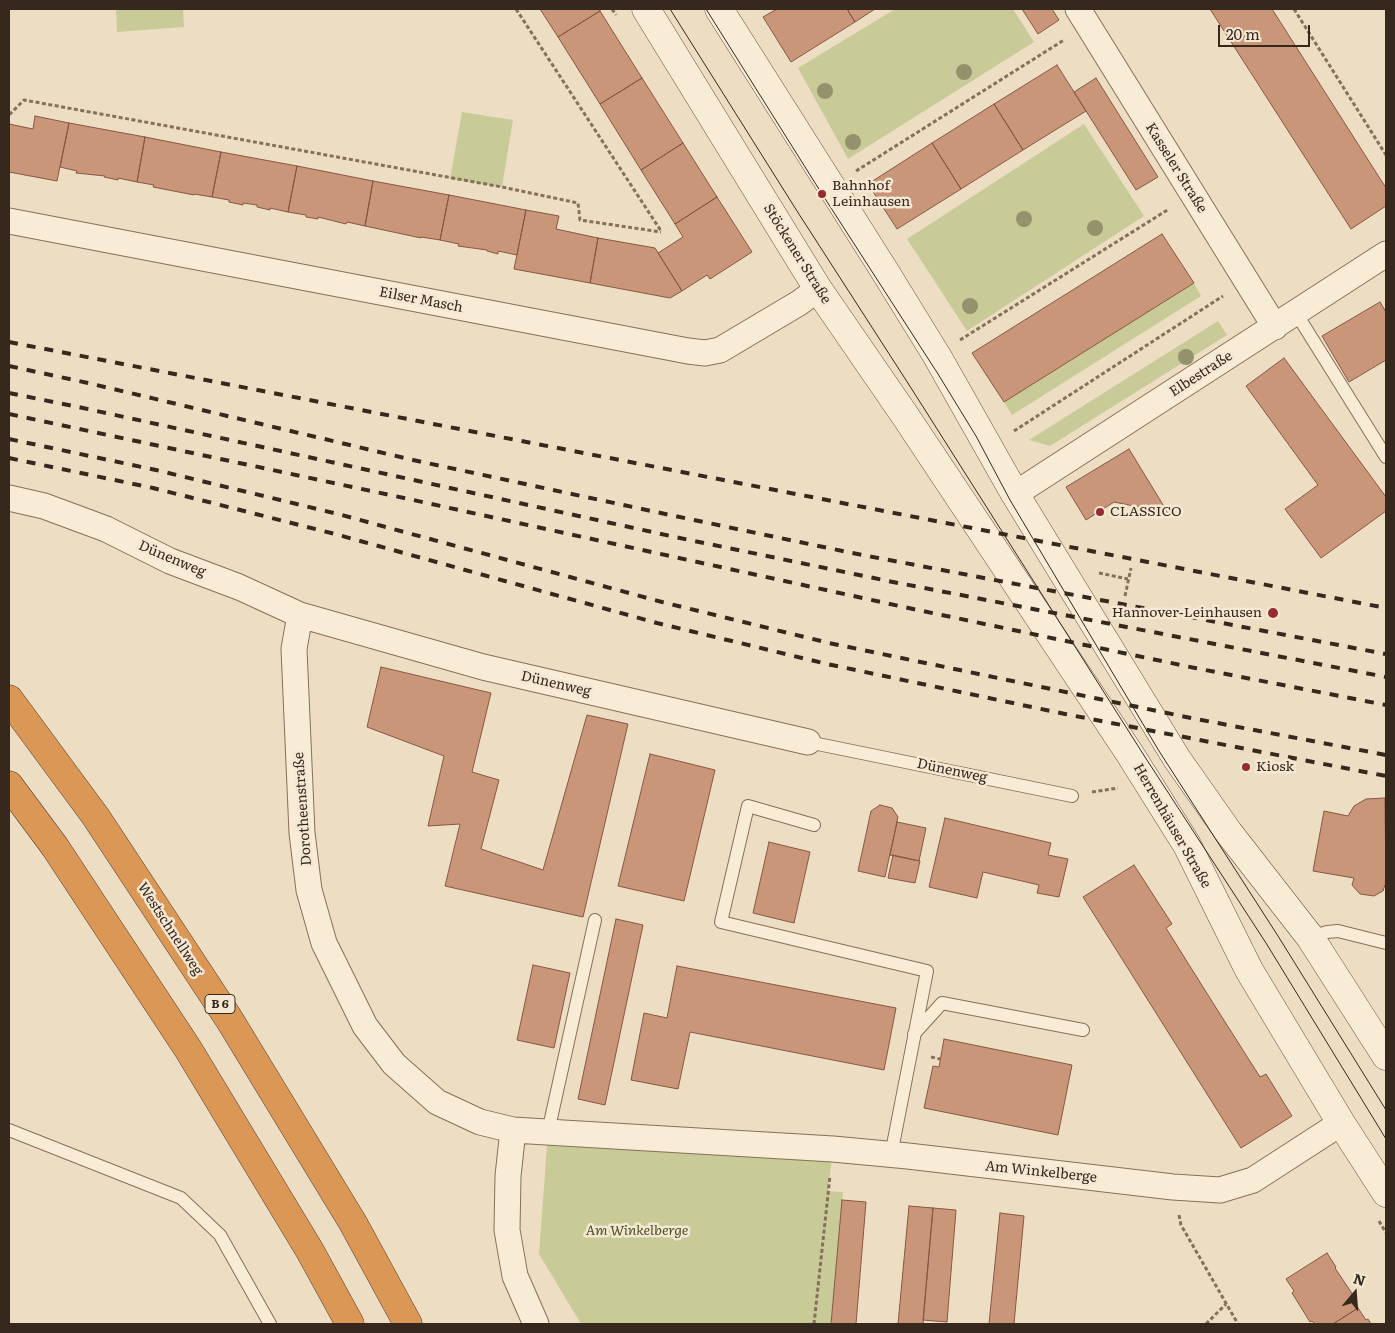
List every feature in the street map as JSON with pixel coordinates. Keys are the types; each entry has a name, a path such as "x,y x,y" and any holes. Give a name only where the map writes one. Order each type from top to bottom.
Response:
{"highway":[{"name":"Westschnellweg","path":"9,699 96,817 229,1019 352,1222 408,1324"},
{"path":"9,785 54,847 188,1049 310,1251 350,1324"}],"street":[{"name":"Stöckener Straße","path":"646,9 818,288 957,494"},
{"path":"719,9 832,186 937,356 1015,494 1177,759 1229,833 1310,936 1386,1056"},
{"name":"Kasseler Straße","path":"1083,17 1275,327"},
{"name":"Eilser Masch","path":"9,221 688,352 705,353 720,350 798,303 818,288"},
{"name":"Elbestraße","path":"1015,494 1386,254"},
{"name":"Herrenhäuser Straße","path":"957,494 1130,754 1186,845 1249,970 1386,1193"},
{"name":"Dünenweg","path":"9,498 44,506 106,529 170,561 239,587 300,615 483,667 808,742"},
{"name":"Dorotheenstraße","path":"300,615 294,649 302,833 310,890 324,943 365,1026 394,1064 437,1102 480,1122 513,1130"},
{"name":"Am Winkelberge","path":"513,1130 833,1149 1173,1187 1220,1190 1253,1180 1341,1122"},
{"path":"513,1130 508,1176 507,1230 514,1276 536,1324"}],"lane":[{"path":"1296,313 1386,457"},
{"name":"Dünenweg","path":"808,742 1072,796"},
{"path":"814,825 748,806 721,922 926,971 891,1155"},
{"path":"548,1132 595,920"},
{"path":"1310,936 1338,931 1386,943"},
{"path":"914,1034 942,1003 1083,1030"},
{"path":"9,1130 181,1198 220,1236 270,1324"}],"path":[{"path":"9,114 24,100 502,187 578,203 580,220 661,232 516,9"},
{"path":"1294,9 1386,155"},
{"path":"832,186 1083,17"},
{"path":"937,356 1193,194"},
{"path":"1009,434 1247,281"},
{"path":"1125,596 1131,568"},
{"path":"1094,572 1128,579"},
{"path":"1072,796 1123,787"},
{"path":"814,1324 833,1149"},
{"path":"1173,1187 1180,1225 1238,1324"},
{"path":"1206,1324 1226,1304"}],"green space":[{"path":"116,9 183,9 184,27 117,32"},
{"path":"895,9 1013,9 1034,42 848,159 798,68"},
{"path":"462,112 513,120 502,187 450,179"},
{"path":"1084,124 1144,216 967,331 907,239"},
{"path":"1194,283 1201,296 1012,415 1004,402"},
{"path":"1218,321 1227,335 1050,446 1029,440"},
{"name":"Am Winkelberge","path":"548,1132 833,1149 828,1191 843,1192 831,1324 581,1324 539,1254"}],"building":[{"path":"540,9 599,9 600,11 558,37"},
{"path":"777,9 847,9 855,22 791,62 763,17"},
{"path":"847,9 875,9 855,22"},
{"path":"1022,9 1052,9 1059,20 1038,34"},
{"path":"1210,9 1272,9 1386,188 1386,206 1351,229"},
{"path":"600,11 642,78 600,104 558,37"},
{"path":"1057,65 1086,111 1023,150 994,104"},
{"path":"642,78 683,143 641,170 600,104"},
{"path":"1096,78 1158,177 1136,190 1074,92"},
{"path":"994,104 1023,150 961,189 932,143"},
{"path":"35,116 69,123 57,181 9,172 9,124 33,129"},
{"path":"69,123 145,137 137,182 76,173 77,171 60,167"},
{"path":"145,137 221,152 212,197 153,187 154,185 137,182"},
{"path":"683,143 717,197 675,224 641,170"},
{"path":"932,143 961,189 897,229 868,184"},
{"path":"221,152 297,166 288,212 270,208 270,210 257,207 257,205 243,203 243,205 212,197"},
{"path":"297,166 373,181 365,226 347,222 346,224 318,217 318,219 306,217 306,215 288,212"},
{"path":"373,181 449,195 440,240 421,238 365,226"},
{"path":"449,195 526,210 517,255 498,251 498,254 487,250 458,246 459,244 440,240"},
{"path":"717,197 752,252 710,279 707,275 682,291 658,253 683,237 675,224"},
{"path":"526,210 559,216 556,229 598,238 590,283 514,269"},
{"path":"1162,234 1194,283 1004,402 972,353"},
{"path":"598,238 655,248 682,291 670,298 590,283"},
{"path":"1380,302 1386,312 1386,360 1349,382 1322,336"},
{"path":"1284,358 1386,497 1386,511 1321,558 1285,509 1318,485 1246,386"},
{"path":"1129,449 1168,513 1114,502 1086,520 1066,487"},
{"path":"381,667 491,693 472,772 499,780 481,849 543,870 587,715 628,724 583,917 445,886 460,824 428,826 444,756 367,727"},
{"path":"650,754 715,770 684,901 618,886"},
{"path":"1385,798 1386,885 1383,891 1374,896 1360,894 1352,885 1354,878 1313,871 1324,811 1348,816 1354,806 1366,799"},
{"path":"880,805 892,808 898,817 885,877 858,871 871,811"},
{"path":"945,818 1051,843 1048,855 1068,859 1059,897 1037,893 1039,885 983,872 977,898 929,887"},
{"path":"897,822 926,828 919,861 890,855"},
{"path":"769,842 810,852 794,923 753,913"},
{"path":"893,855 920,861 915,883 888,878"},
{"path":"1134,865 1172,924 1166,928 1213,1003 1260,1077 1266,1074 1292,1116 1241,1148 1083,897"},
{"path":"616,919 643,925 605,1105 578,1099"},
{"path":"533,965 570,973 554,1048 517,1040"},
{"path":"677,966 896,1008 884,1070 690,1032 678,1089 631,1080 644,1013 667,1018"},
{"path":"944,1039 1072,1065 1058,1135 924,1108 933,1066 939,1067"},
{"path":"842,1200 866,1202 856,1324 831,1324"},
{"path":"909,1206 933,1208 923,1324 898,1324"},
{"path":"933,1208 956,1210 947,1322 923,1320"},
{"path":"1000,1213 1024,1216 1014,1324 989,1324"},
{"path":"1327,1253 1353,1295 1351,1296 1358,1308 1333,1324 1315,1324 1312,1321 1310,1322 1292,1293 1294,1291 1286,1279"},
{"path":"1358,1308 1371,1324 1333,1324"}],"tram line":[{"path":"670,9 1145,757 1266,943 1386,1139"},
{"path":"706,9 938,374 976,436 1010,500 1159,751 1278,936 1386,1110"}],"railway":[{"path":"9,342 1386,608"},
{"path":"9,366 413,460 670,515 852,553 1386,654"},
{"path":"9,393 675,537 888,581 1386,677"},
{"path":"9,414 913,609 1195,668 1386,705"},
{"path":"9,439 156,470 338,514 662,602 829,643 1191,718 1386,755"},
{"path":"9,458 153,488 335,534 657,623 827,664 1065,714 1386,776"}],"place":[{"name":"Bahnhof Leinhausen","path":"822,194"},
{"name":"CLASSICO","path":"1100,512"},
{"name":"Hannover-Leinhausen","path":"1273,613"},
{"name":"Kiosk","path":"1246,767"}]}
